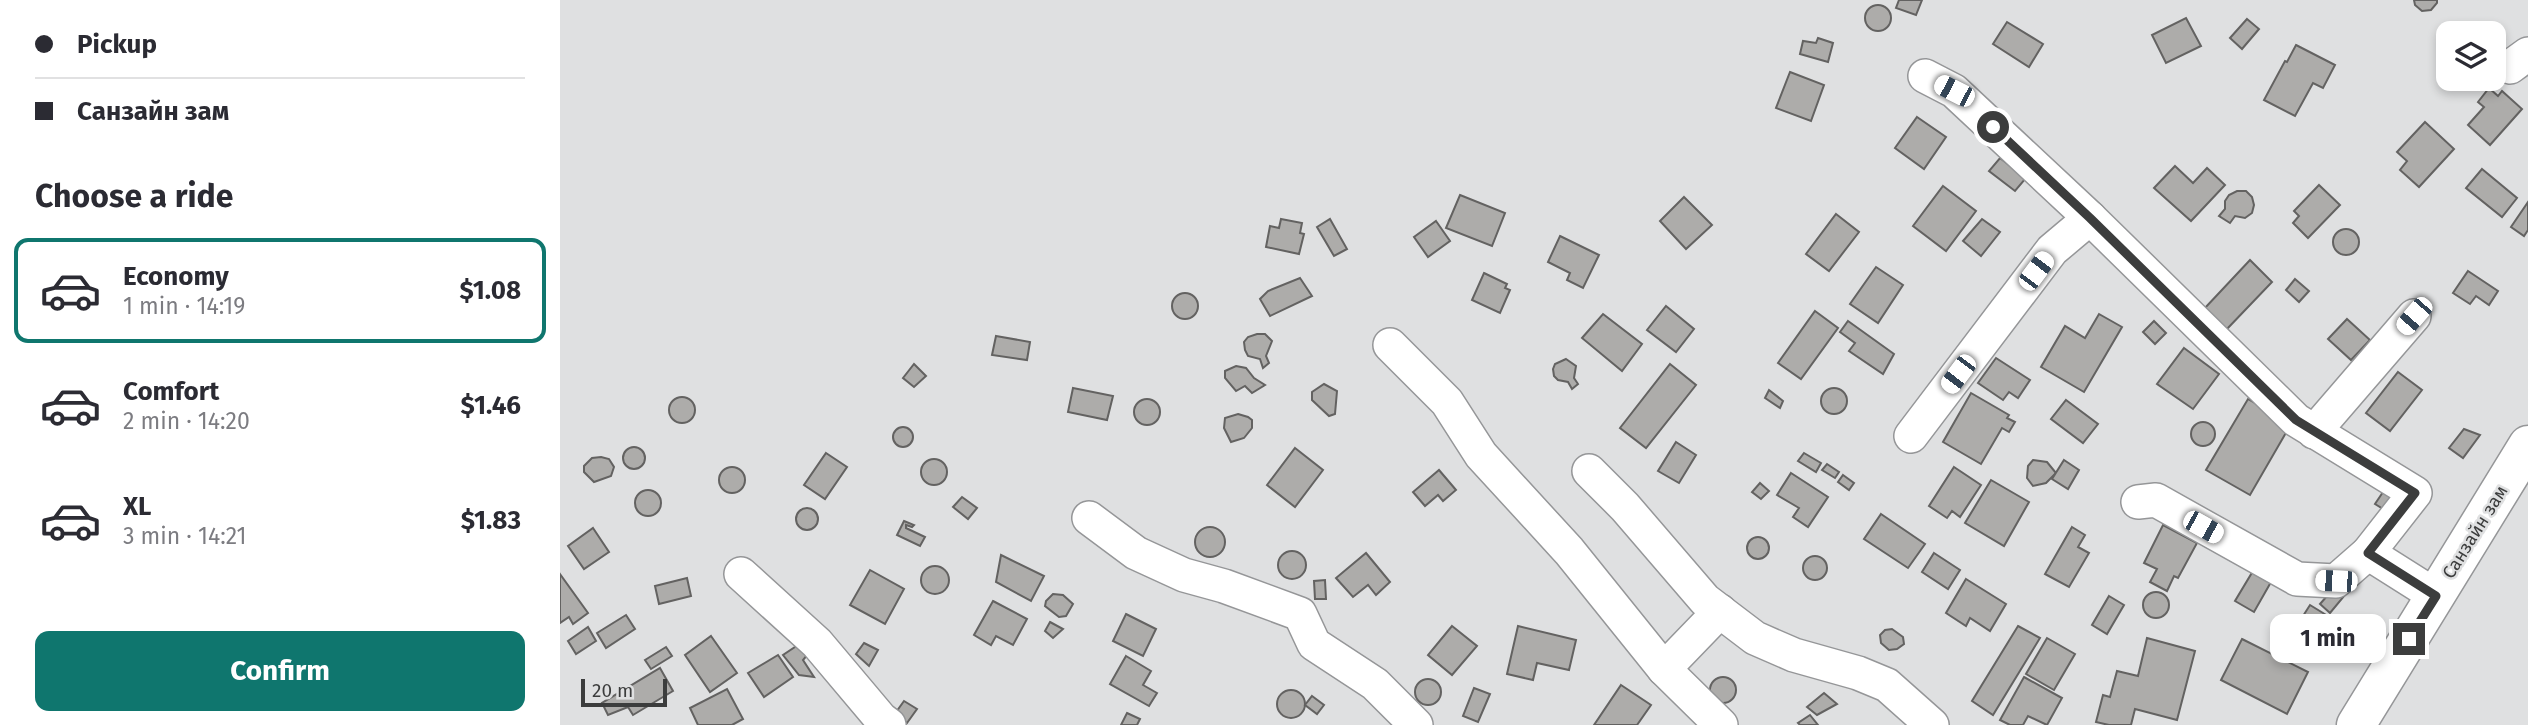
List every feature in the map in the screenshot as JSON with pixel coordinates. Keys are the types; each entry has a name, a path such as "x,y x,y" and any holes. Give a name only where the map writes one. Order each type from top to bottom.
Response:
{"main road":[{"name":"Санзайн зам","path":"2356,725 2528,446"}],"street":[{"path":"1925,76 1954,91 2090,218 2296,420 2415,493 2368,553 2336,581 2297,579 2156,500 2138,502"},
{"path":"1911,436 2052,250 2090,218"},
{"path":"2314,432 2414,316"},
{"path":"1390,345 1447,402 1481,455 1569,551 1664,669 1721,725"},
{"path":"1589,471 1625,506 1705,600 1755,638 1794,656 1858,673 1887,685 1932,725"},
{"path":"1090,518 1136,553 1184,575 1224,586 1300,614 1314,644 1375,684 1416,725"},
{"path":"2368,553 2436,596"},
{"path":"741,574 817,643 889,725"},
{"path":"1664,669 1720,611"}],"building":[{"path":"1899,0 1922,0 1916,15 1896,8"},
{"path":"2414,0 2437,0 2437,3 2431,10 2422,11 2415,5"},
{"path":"1878,5 1887,9 1891,18 1887,27 1878,31 1869,27 1865,18 1869,9"},
{"path":"2186,18 2201,46 2166,63 2152,35"},
{"path":"2247,19 2259,29 2242,49 2230,38"},
{"path":"2007,22 2043,44 2029,67 1993,44"},
{"path":"1818,38 1833,43 1828,62 1800,54 1803,41 1816,43"},
{"path":"2296,45 2335,65 2323,88 2313,83 2295,116 2264,100"},
{"path":"1790,72 1824,85 1811,121 1776,108"},
{"path":"2487,91 2492,91 2498,96 2502,91 2522,109 2490,145 2468,125 2484,107 2478,102"},
{"path":"1917,117 1946,137 1924,169 1895,148"},
{"path":"2425,122 2454,149 2419,187 2400,170 2407,161 2397,152"},
{"path":"2000,158 2026,178 2015,191 1989,171"},
{"path":"2175,166 2193,183 2207,168 2225,185 2191,221 2154,188"},
{"path":"2482,169 2517,198 2502,217 2466,188"},
{"path":"2319,185 2340,205 2308,238 2293,223 2299,216 2294,211"},
{"path":"1943,186 1976,211 1946,251 1913,226"},
{"path":"2246,191 2252,197 2254,205 2252,213 2245,218 2235,216 2230,223 2219,216 2225,209 2225,201 2229,195"},
{"path":"1460,195 1505,213 1492,246 1446,228"},
{"path":"1684,197 1712,225 1686,249 1660,221"},
{"path":"2528,202 2528,230 2524,236 2511,227"},
{"path":"1836,214 1859,232 1829,271 1806,254"},
{"path":"1281,219 1302,223 1300,233 1304,234 1299,254 1266,247 1270,226 1279,228"},
{"path":"1330,219 1347,249 1334,256 1317,227"},
{"path":"1982,219 2000,232 1981,256 1963,241"},
{"path":"1436,221 1450,241 1428,257 1414,237"},
{"path":"2346,229 2355,233 2359,242 2355,251 2346,255 2337,251 2333,242 2337,233"},
{"path":"1560,236 1599,255 1583,288 1567,280 1570,273 1548,262"},
{"path":"2250,260 2272,282 2226,330 2204,309"},
{"path":"1876,267 1903,285 1878,323 1850,304"},
{"path":"2468,271 2498,291 2489,305 2476,296 2470,304 2453,293"},
{"path":"1484,273 1507,284 1505,288 1510,290 1500,313 1472,300"},
{"path":"1300,278 1312,296 1270,316 1260,299 1268,291"},
{"path":"2295,279 2309,291 2299,302 2286,290"},
{"path":"1185,293 1194,297 1198,306 1194,315 1185,319 1176,315 1172,306 1176,297"},
{"path":"1666,306 1694,329 1676,352 1647,330"},
{"path":"1815,311 1838,328 1801,379 1778,363"},
{"path":"1603,314 1642,344 1622,371 1582,338"},
{"path":"2099,314 2122,327 2084,392 2041,367 2065,326 2085,338"},
{"path":"2347,319 2370,340 2351,360 2328,339"},
{"path":"1848,321 1894,354 1883,374 1849,351 1855,343 1840,332"},
{"path":"2154,321 2166,333 2155,344 2143,332"},
{"path":"1265,334 1272,341 1266,356 1269,363 1263,368 1260,359 1248,356 1245,350 1244,342 1248,337"},
{"path":"996,336 1030,342 1027,360 992,355"},
{"path":"2184,348 2219,374 2193,409 2157,384"},
{"path":"1996,358 2030,380 2018,398 2009,392 2003,400 1978,383"},
{"path":"1566,359 1576,366 1574,378 1578,384 1572,389 1568,382 1558,380 1554,376 1555,364"},
{"path":"914,364 926,376 914,387 903,378"},
{"path":"1670,364 1696,385 1646,448 1620,428"},
{"path":"1236,366 1246,368 1254,378 1265,385 1252,393 1245,386 1236,391 1225,378 1225,371"},
{"path":"2398,372 2422,390 2390,431 2366,413"},
{"path":"1324,384 1337,391 1335,414 1329,416 1312,400 1312,392"},
{"path":"1073,388 1113,396 1107,420 1068,412"},
{"path":"1834,388 1843,392 1847,401 1843,410 1834,414 1825,410 1821,401 1825,392"},
{"path":"1769,390 1783,401 1780,408 1765,398"},
{"path":"1971,393 2009,415 2007,418 2015,422 2009,432 2002,428 1981,464 1943,442"},
{"path":"682,397 691,401 695,410 691,419 682,423 673,419 669,410 673,401"},
{"path":"1147,399 1156,403 1160,412 1156,421 1147,425 1138,421 1134,412 1138,403"},
{"path":"2248,399 2291,424 2250,495 2206,470"},
{"path":"2066,400 2098,424 2083,443 2051,419"},
{"path":"1238,414 1252,420 1252,428 1244,438 1231,442 1224,428 1225,418"},
{"path":"2203,422 2211,426 2215,434 2211,442 2203,446 2195,442 2191,434 2195,426"},
{"path":"899,427 907,427 913,437 907,447 899,447 893,441 893,433"},
{"path":"2464,429 2480,435 2463,458 2449,448"},
{"path":"1676,442 1696,455 1679,483 1658,471"},
{"path":"634,447 642,450 645,458 642,466 634,469 626,466 623,458 626,450"},
{"path":"1295,448 1323,470 1295,507 1267,485"},
{"path":"826,453 847,467 825,499 804,485"},
{"path":"1804,453 1821,463 1816,472 1798,461"},
{"path":"592,458 609,459 614,467 611,476 594,482 584,472 584,466"},
{"path":"934,459 943,463 947,472 943,481 934,485 925,481 921,472 925,463"},
{"path":"2033,460 2047,462 2056,473 2046,483 2033,486 2027,478 2028,466"},
{"path":"2064,460 2079,470 2068,489 2052,479"},
{"path":"1827,464 1839,472 1835,478 1822,470"},
{"path":"732,467 741,471 745,480 741,489 732,493 723,489 719,480 723,471"},
{"path":"1954,467 1981,485 1960,517 1952,511 1947,518 1929,506"},
{"path":"1439,470 1456,490 1443,501 1438,495 1425,506 1413,492"},
{"path":"1791,473 1828,497 1808,527 1793,517 1799,508 1777,495"},
{"path":"1843,475 1854,483 1849,490 1838,482"},
{"path":"1991,480 2029,502 2004,546 1965,523"},
{"path":"1760,483 1769,491 1761,499 1752,492"},
{"path":"648,490 657,494 661,503 657,512 648,516 639,512 635,503 639,494"},
{"path":"2383,492 2396,500 2388,512 2375,504"},
{"path":"962,497 977,508 968,519 953,507"},
{"path":"807,508 815,511 818,519 815,527 807,530 799,527 796,519 799,511"},
{"path":"1881,514 1925,544 1908,568 1864,539"},
{"path":"904,521 914,525 906,525 906,528 925,537 920,546 897,535"},
{"path":"2163,525 2197,543 2178,578 2174,576 2167,591 2150,582 2157,569 2144,563"},
{"path":"1210,527 1221,531 1225,542 1221,553 1210,557 1199,553 1195,542 1199,531"},
{"path":"2072,527 2085,535 2078,547 2089,553 2069,587 2045,574"},
{"path":"593,528 609,552 584,569 568,546"},
{"path":"1754,537 1762,537 1769,544 1769,552 1762,559 1754,559 1747,552 1747,544"},
{"path":"1292,551 1302,555 1306,565 1302,575 1292,579 1282,575 1278,565 1282,555"},
{"path":"1366,553 1390,582 1376,595 1368,585 1353,597 1336,578"},
{"path":"1934,553 1960,570 1948,589 1922,572"},
{"path":"1001,555 1044,576 1031,601 996,582"},
{"path":"1815,556 1826,563 1827,568 1820,579 1815,580 1804,573 1803,568 1810,557"},
{"path":"935,566 945,570 949,580 945,590 935,594 925,590 921,580 925,570"},
{"path":"870,570 904,589 885,624 850,605"},
{"path":"2253,571 2271,582 2254,612 2235,601"},
{"path":"560,574 588,613 573,624 569,617 560,623"},
{"path":"687,578 691,596 659,604 655,586"},
{"path":"1966,579 2006,604 1990,631 1970,618 1966,626 1946,613"},
{"path":"1325,580 1326,599 1315,599 1314,581"},
{"path":"2335,587 2345,595 2330,613 2320,604"},
{"path":"2156,592 2165,596 2169,605 2165,614 2156,618 2147,614 2143,605 2147,596"},
{"path":"1053,594 1063,595 1073,604 1066,616 1059,617 1045,606"},
{"path":"2109,596 2124,605 2107,634 2092,625"},
{"path":"993,601 1027,619 1013,645 996,636 991,645 974,635"},
{"path":"2310,605 2336,621 2322,644 2296,627"},
{"path":"1126,614 1156,629 1143,656 1113,641"},
{"path":"626,615 635,629 606,648 597,633"},
{"path":"1050,622 1063,629 1053,638 1045,631"},
{"path":"1452,626 1477,646 1452,675 1428,655"},
{"path":"1518,626 1576,640 1569,670 1537,663 1533,680 1507,674"},
{"path":"2018,626 2040,638 1993,715 1972,701"},
{"path":"588,627 596,641 576,654 568,641"},
{"path":"1892,629 1903,637 1904,644 1889,650 1881,643 1880,635 1885,630"},
{"path":"711,636 737,673 710,692 685,655"},
{"path":"2047,638 2075,654 2054,690 2026,674"},
{"path":"2147,638 2195,651 2177,720 2135,709 2131,725 2096,722 2103,695 2110,697 2117,671 2138,676"},
{"path":"2242,639 2308,672 2287,714 2221,680"},
{"path":"864,643 878,650 869,666 856,654"},
{"path":"798,645 808,654 803,660 814,677 799,675 783,655"},
{"path":"666,647 672,656 651,669 645,660"},
{"path":"778,655 793,677 764,697 748,673"},
{"path":"1126,656 1151,671 1143,685 1157,693 1149,706 1110,684"},
{"path":"660,668 673,691 633,715 628,707 608,715 602,703"},
{"path":"1723,677 1732,681 1736,690 1732,699 1723,703 1714,699 1710,690 1714,681"},
{"path":"2024,677 2062,698 2047,725 2028,716 2023,725 2010,725 2000,720"},
{"path":"1428,679 1437,683 1441,692 1437,701 1428,705 1419,701 1415,692 1419,683"},
{"path":"1621,685 1651,705 1637,725 1594,725"},
{"path":"1474,688 1490,694 1478,722 1463,716"},
{"path":"727,689 743,719 732,725 698,725 690,708"},
{"path":"1291,690 1301,694 1305,704 1301,714 1291,718 1281,714 1277,704 1281,694"},
{"path":"1824,693 1837,704 1817,715 1807,707"},
{"path":"1312,696 1324,705 1317,714 1305,705"},
{"path":"904,701 917,709 907,723 894,715"},
{"path":"1127,713 1140,719 1137,725 1121,725"},
{"path":"1810,715 1818,725 1798,723"}],"route":[{"path":"1993,127 2296,420 2415,493 2368,553 2436,596 2409,639"}]}
